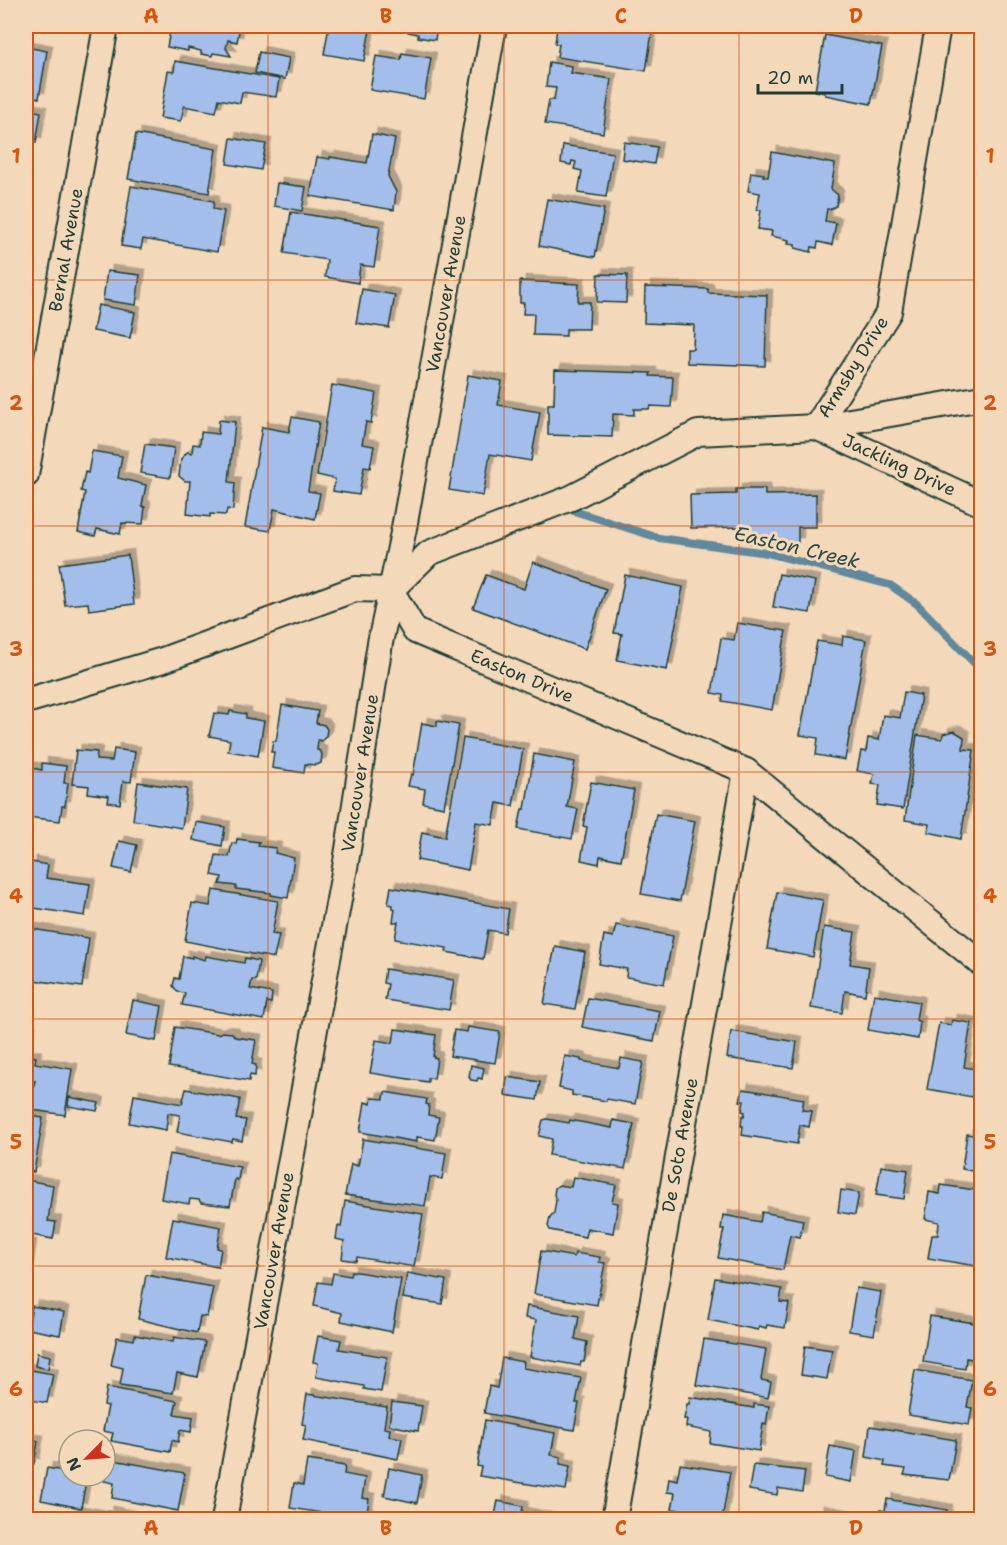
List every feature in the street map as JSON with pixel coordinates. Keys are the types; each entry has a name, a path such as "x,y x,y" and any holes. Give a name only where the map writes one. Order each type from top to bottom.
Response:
{"street":[{"name":"Bernal Avenue","path":"26,475 106,26"},
{"name":"Vancouver Avenue","path":"224,1520 344,874 380,643 404,528 494,26"},
{"name":"Armsby Drive","path":"391,590 429,553 571,498 698,433 816,427 889,312 938,26"},
{"path":"816,427 981,398"},
{"name":"Jackling Drive","path":"816,427 981,504"},
{"path":"26,701 163,660 355,589 391,590"},
{"name":"Easton Drive","path":"391,590 415,631 746,771 981,964"},
{"name":"De Soto Avenue","path":"614,1520 746,771"}],"building":[{"path":"171,26 240,26 237,42 228,40 226,48 231,56 213,53 212,56 188,48 188,51 167,47"},
{"path":"329,26 370,30 364,61 324,54"},
{"path":"403,26 437,26 435,40 418,37 418,34 408,32 409,27"},
{"path":"557,26 653,26 646,71 557,57 559,44 555,44"},
{"path":"825,35 882,46 871,104 815,91"},
{"path":"26,47 47,51 39,98 26,95"},
{"path":"259,52 289,58 285,79 255,73"},
{"path":"402,53 431,58 424,99 370,90 376,56 401,60"},
{"path":"175,61 279,79 276,97 242,92 240,103 219,99 216,112 184,106 181,121 160,118 168,71 174,72"},
{"path":"549,62 572,66 571,73 611,79 603,133 545,124 549,100 554,100 556,88 546,87"},
{"path":"26,109 41,112 36,143 28,141 26,157"},
{"path":"136,134 216,149 209,193 128,179"},
{"path":"372,134 395,139 388,176 396,192 394,210 310,196 317,157 367,163"},
{"path":"231,138 266,144 261,170 227,164"},
{"path":"624,142 657,147 654,164 622,159"},
{"path":"563,145 613,153 606,197 578,193 582,171 574,169 576,162 572,161 571,165 561,163"},
{"path":"772,152 835,164 831,189 838,195 836,206 827,209 825,221 836,223 832,245 818,242 817,248 812,247 811,252 795,248 795,245 788,244 789,240 771,236 772,231 758,229 761,210 757,210 760,193 748,191 751,172 768,177"},
{"path":"277,183 306,187 302,211 274,206"},
{"path":"131,186 214,201 213,209 224,211 217,252 143,239 141,249 121,246"},
{"path":"547,199 604,209 595,257 539,246"},
{"path":"291,212 380,226 374,267 360,265 358,283 325,277 327,260 284,253"},
{"path":"107,271 140,275 136,305 103,300"},
{"path":"598,274 627,275 626,303 597,302"},
{"path":"520,281 579,284 578,302 590,302 589,329 566,329 566,336 533,335 534,314 523,314 524,303 520,303"},
{"path":"645,287 708,289 708,293 767,295 765,366 687,363 687,349 693,349 694,325 644,323"},
{"path":"362,289 395,295 389,328 356,323"},
{"path":"98,305 135,312 130,338 93,331"},
{"path":"555,370 651,373 650,376 673,377 671,407 650,406 649,409 634,409 634,415 613,414 612,437 548,435 548,404 554,404"},
{"path":"468,375 502,381 498,405 540,412 531,461 490,454 483,496 449,490"},
{"path":"332,385 376,393 371,423 366,422 362,444 374,446 370,468 364,467 359,495 333,491 335,479 317,475"},
{"path":"292,417 319,422 308,491 320,493 315,519 274,509 270,531 245,527 262,427 289,432"},
{"path":"219,420 235,422 229,482 235,483 233,510 227,509 226,515 210,514 210,517 187,514 190,481 185,481 179,476 181,459 187,452 192,453 193,444 200,445 201,432 218,434"},
{"path":"145,444 174,448 170,478 140,473"},
{"path":"92,451 122,456 118,478 146,485 142,506 145,507 143,524 122,523 120,534 97,529 95,536 78,532 85,492 81,491 85,472 88,473"},
{"path":"736,489 765,489 765,495 816,494 816,527 798,527 798,543 750,543 749,527 691,528 690,495 736,494"},
{"path":"128,555 134,604 89,610 88,603 65,605 59,564"},
{"path":"533,562 606,589 585,649 473,608 486,575 524,589"},
{"path":"779,574 815,581 810,613 773,607"},
{"path":"625,575 683,587 667,670 617,660 622,634 614,633"},
{"path":"737,623 786,631 772,710 722,701 723,695 712,693 721,638 734,640"},
{"path":"843,636 866,640 845,760 816,755 818,738 800,735 817,641 842,645"},
{"path":"904,692 921,695 903,809 877,805 880,785 872,784 874,774 857,771 861,751 866,752 868,738 879,740 883,715 900,718"},
{"path":"282,705 318,711 316,723 324,725 327,729 322,741 318,740 317,750 322,754 321,763 305,764 304,773 272,768 274,752 271,752 273,741 276,741"},
{"path":"230,711 246,714 246,718 264,721 258,756 228,751 230,740 209,736 214,713 229,715"},
{"path":"437,721 459,725 444,807 423,803 425,789 408,786 411,774 413,775 422,723 437,726"},
{"path":"954,731 964,737 963,749 974,750 961,839 928,832 929,824 905,820 917,735 942,739 943,734"},
{"path":"463,738 523,749 513,806 497,803 493,825 476,822 468,870 417,860 422,832 445,837"},
{"path":"114,749 135,752 131,782 123,781 120,804 108,802 109,796 88,793 89,786 72,784 76,750 97,752 96,760 112,761"},
{"path":"534,754 575,762 567,807 578,809 572,839 518,829 522,809 525,809"},
{"path":"42,763 66,766 64,783 68,783 65,806 62,806 60,821 26,817 26,767 42,770"},
{"path":"138,782 187,789 182,828 133,820"},
{"path":"591,782 634,790 621,860 600,856 599,864 581,860 587,827 583,826"},
{"path":"656,814 695,821 680,901 641,894"},
{"path":"196,822 225,827 222,846 193,840"},
{"path":"982,825 982,885 974,884"},
{"path":"237,839 259,842 258,846 276,848 275,853 294,858 288,898 271,895 271,893 236,889 236,886 220,884 222,877 212,875 216,855 229,857 232,843 236,844"},
{"path":"119,841 137,845 131,872 113,868"},
{"path":"31,862 48,865 46,878 90,884 85,916 28,907 26,878 29,879"},
{"path":"391,887 509,909 505,933 488,930 483,959 446,952 447,948 395,939 398,922 393,922 395,909 393,905 388,904"},
{"path":"213,890 278,901 272,934 279,935 274,958 185,941 192,903 210,906"},
{"path":"777,892 823,900 813,957 767,949"},
{"path":"616,925 673,936 664,984 626,977 627,969 599,964 604,935 613,937"},
{"path":"824,927 855,932 850,964 869,967 865,995 845,991 842,1013 811,1008"},
{"path":"26,928 89,938 82,987 26,979"},
{"path":"555,946 585,952 575,1009 544,1004"},
{"path":"183,956 205,960 206,956 244,963 245,958 259,961 256,980 252,980 250,989 272,993 271,1003 267,1002 264,1020 182,1005 185,993 178,992 173,986 175,978 179,979"},
{"path":"385,969 454,980 449,1010 385,1000 388,984 383,983"},
{"path":"874,994 919,1002 916,1020 920,1022 918,1039 868,1030"},
{"path":"588,998 660,1011 654,1041 582,1027"},
{"path":"133,1000 162,1006 156,1041 126,1035"},
{"path":"952,1020 971,1023 964,1067 976,1069 972,1097 927,1089 939,1023 951,1025"},
{"path":"175,1027 218,1034 232,1033 235,1037 256,1040 252,1064 256,1065 255,1076 250,1075 249,1081 169,1067"},
{"path":"468,1027 500,1032 495,1063 450,1056 454,1030 467,1032"},
{"path":"395,1029 436,1035 433,1057 437,1058 434,1079 428,1078 428,1082 370,1073 376,1040 393,1043"},
{"path":"26,1031 30,1032 26,1056"},
{"path":"731,1031 797,1042 793,1068 727,1058"},
{"path":"26,1056 36,1057 35,1063 72,1069 65,1115 26,1109 28,1089 33,1089 35,1081 26,1080"},
{"path":"565,1056 619,1068 621,1058 643,1062 635,1104 572,1095 572,1091 559,1088"},
{"path":"471,1065 484,1068 482,1079 471,1080 469,1077"},
{"path":"507,1077 540,1082 537,1100 505,1095"},
{"path":"186,1089 240,1099 236,1119 246,1120 242,1141 233,1139 232,1142 177,1132 180,1115 168,1113 166,1130 129,1123 134,1095 182,1104"},
{"path":"743,1089 804,1099 802,1110 812,1111 809,1127 800,1125 797,1144 742,1135 742,1116 745,1112 742,1111 744,1101 740,1101"},
{"path":"385,1092 427,1099 428,1115 439,1117 435,1140 417,1137 417,1142 360,1132 365,1102 371,1104 372,1098 384,1099"},
{"path":"69,1097 99,1103 97,1111 68,1106"},
{"path":"26,1115 43,1118 34,1172 26,1171"},
{"path":"982,1118 982,1173 962,1169 967,1134 979,1136"},
{"path":"543,1120 569,1123 570,1120 612,1128 613,1120 634,1124 625,1169 549,1155 552,1139 539,1136"},
{"path":"363,1139 446,1153 442,1179 430,1177 425,1206 345,1195 351,1164 358,1166"},
{"path":"169,1154 240,1167 238,1180 235,1179 230,1206 201,1203 199,1200 190,1199 189,1204 161,1199"},
{"path":"881,1166 908,1170 904,1199 876,1195"},
{"path":"573,1177 616,1185 612,1202 618,1203 613,1233 587,1228 585,1237 550,1230 548,1226 550,1217 554,1213 555,1188 559,1185 571,1187"},
{"path":"26,1180 53,1185 48,1221 56,1222 53,1239 26,1234"},
{"path":"941,1185 982,1191 982,1267 928,1258 932,1235 938,1235 939,1222 925,1219 929,1192 940,1194"},
{"path":"841,1190 859,1193 855,1215 838,1212"},
{"path":"345,1201 423,1214 414,1267 357,1257 356,1261 342,1259 344,1241 336,1239 338,1226 341,1227"},
{"path":"762,1212 803,1220 800,1237 790,1235 783,1270 718,1258 724,1229 721,1229 723,1215 760,1222"},
{"path":"173,1218 221,1227 217,1248 221,1249 218,1267 166,1257"},
{"path":"26,1244 31,1245 26,1282"},
{"path":"541,1251 574,1257 575,1253 600,1257 599,1262 605,1263 597,1305 534,1294"},
{"path":"351,1271 401,1279 392,1332 341,1321 342,1313 314,1306 318,1282 331,1284 333,1273 350,1276"},
{"path":"407,1273 446,1280 442,1304 403,1298"},
{"path":"146,1275 213,1287 207,1317 200,1316 197,1333 138,1319"},
{"path":"715,1278 782,1289 780,1302 789,1303 785,1328 767,1325 766,1328 759,1326 758,1330 708,1320"},
{"path":"856,1288 881,1292 874,1335 849,1331"},
{"path":"32,1306 64,1312 60,1335 28,1329"},
{"path":"527,1306 579,1316 575,1339 587,1342 584,1362 581,1362 580,1366 530,1357 536,1320 525,1318"},
{"path":"930,1316 981,1324 977,1360 966,1358 965,1369 923,1362"},
{"path":"135,1335 173,1342 174,1337 205,1342 198,1377 177,1373 173,1393 120,1385 123,1368 111,1365 117,1337 134,1340"},
{"path":"318,1336 341,1340 339,1349 387,1357 381,1392 364,1389 364,1386 316,1377 318,1363 313,1362"},
{"path":"704,1339 766,1349 761,1380 771,1382 768,1398 696,1385"},
{"path":"805,1346 832,1350 827,1379 801,1375"},
{"path":"37,1353 50,1356 48,1369 35,1366"},
{"path":"502,1358 524,1362 523,1368 581,1378 574,1430 484,1413 489,1386 497,1388"},
{"path":"26,1369 53,1374 47,1403 26,1399"},
{"path":"915,1370 972,1380 967,1407 972,1408 969,1425 908,1415"},
{"path":"107,1387 177,1401 174,1414 193,1417 191,1432 180,1430 178,1442 172,1440 170,1452 117,1442 117,1428 104,1428 108,1406 104,1405"},
{"path":"307,1394 387,1407 384,1428 390,1429 389,1436 402,1438 398,1459 303,1440 306,1425 302,1424"},
{"path":"690,1397 754,1408 754,1404 769,1406 766,1425 763,1424 759,1451 710,1443 711,1432 686,1427 687,1419 684,1419"},
{"path":"392,1402 422,1406 418,1431 389,1425"},
{"path":"485,1420 555,1433 551,1455 561,1457 560,1464 570,1466 566,1490 479,1476 481,1467 477,1466"},
{"path":"870,1426 956,1440 949,1480 904,1475 906,1469 884,1466 885,1461 866,1457"},
{"path":"26,1439 38,1441 34,1464 26,1463"},
{"path":"830,1446 856,1451 851,1482 825,1477"},
{"path":"307,1460 345,1466 344,1474 365,1478 362,1498 369,1499 366,1520 290,1508 294,1483 303,1485"},
{"path":"117,1461 185,1473 178,1511 112,1498 113,1488 117,1488"},
{"path":"680,1464 730,1472 722,1520 686,1515 687,1511 672,1509 675,1493 667,1492 669,1478 677,1480"},
{"path":"753,1465 805,1471 802,1492 778,1488 777,1495 749,1490"},
{"path":"47,1468 57,1470 57,1488 85,1488 81,1508 41,1500"},
{"path":"389,1468 422,1475 417,1503 384,1496"},
{"path":"887,1499 947,1510 946,1520 879,1520 880,1510 885,1511"},
{"path":"498,1501 523,1506 522,1513 554,1520 494,1520"},
{"path":"73,1511 107,1517 108,1512 137,1518 136,1520 72,1520"},
{"path":"818,1511 846,1516 845,1520 817,1520"}],"waterway":[{"name":"Easton Creek","path":"574,511 659,538 767,553 890,585 917,604 982,671"}]}
